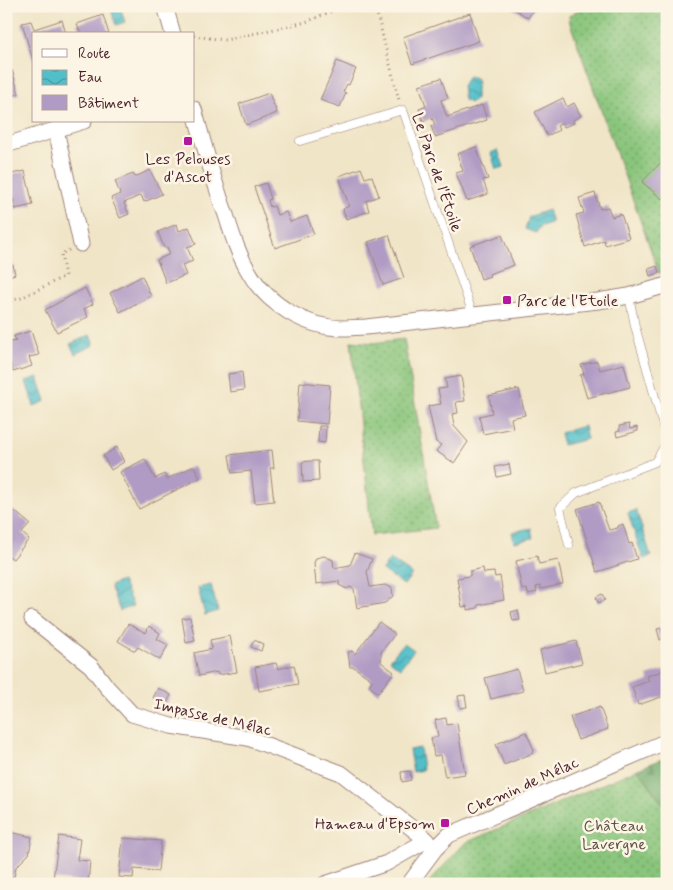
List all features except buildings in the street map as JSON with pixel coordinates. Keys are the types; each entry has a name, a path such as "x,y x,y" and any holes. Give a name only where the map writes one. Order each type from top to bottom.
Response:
{"street":[{"path":"165,6 172,32"},
{"path":"195,114 221,201 238,251 249,273 262,291 280,306 300,318 320,325 342,328 507,312 629,296 667,285"},
{"path":"6,145 81,122"},
{"path":"56,130 81,244"},
{"name":"Impasse de Mélac","path":"32,619 91,666 132,714 171,726 248,738 340,773 431,845"},
{"name":"Chemin de Mélac","path":"409,884 431,845 449,835 667,741"},
{"path":"325,884 431,845"}],"lane":[{"name":"Le Parc de l'Étoile","path":"300,140 402,110 473,315"},
{"path":"569,545 560,508 576,494 655,462 667,441 635,326 629,296"}],"path":[{"path":"195,36 225,40 306,22 344,6"},
{"path":"375,6 402,110"},
{"path":"6,302 21,298 65,276 61,254 81,244"}],"green space":[{"path":"585,6 666,6 667,8 667,271 659,273 570,23 569,16"},
{"path":"404,339 436,528 372,535 351,341 373,343"},
{"path":"667,757 667,810 638,769"},
{"name":"Château Lavergne","path":"638,769 667,810 667,884 427,884 465,843"}],"water":[{"path":"110,6 120,6 125,22 116,25"},
{"path":"468,76 476,78 478,82 476,99 471,103 464,100 462,86"},
{"path":"498,150 504,167 496,169 491,153"},
{"path":"548,210 552,222 539,227 536,233 525,229 529,217"},
{"path":"90,335 94,345 75,354 70,344"},
{"path":"38,377 46,401 34,406 26,381"},
{"path":"584,426 587,439 563,445 560,433"},
{"path":"636,510 651,556 643,559 628,513"},
{"path":"531,528 533,538 514,542 512,532"},
{"path":"390,559 412,574 404,585 382,570"},
{"path":"122,581 133,606 120,611 110,586"},
{"path":"211,585 218,611 205,615 198,588"},
{"path":"404,643 414,650 400,668 390,660"},
{"path":"420,748 423,770 413,772 409,750"}],"place":[{"name":"Les Pelouses d'Ascot","path":"188,141"},
{"name":"Parc de l'Etoile","path":"507,300"},
{"name":"Hameau d'Epsom","path":"445,823"}]}
